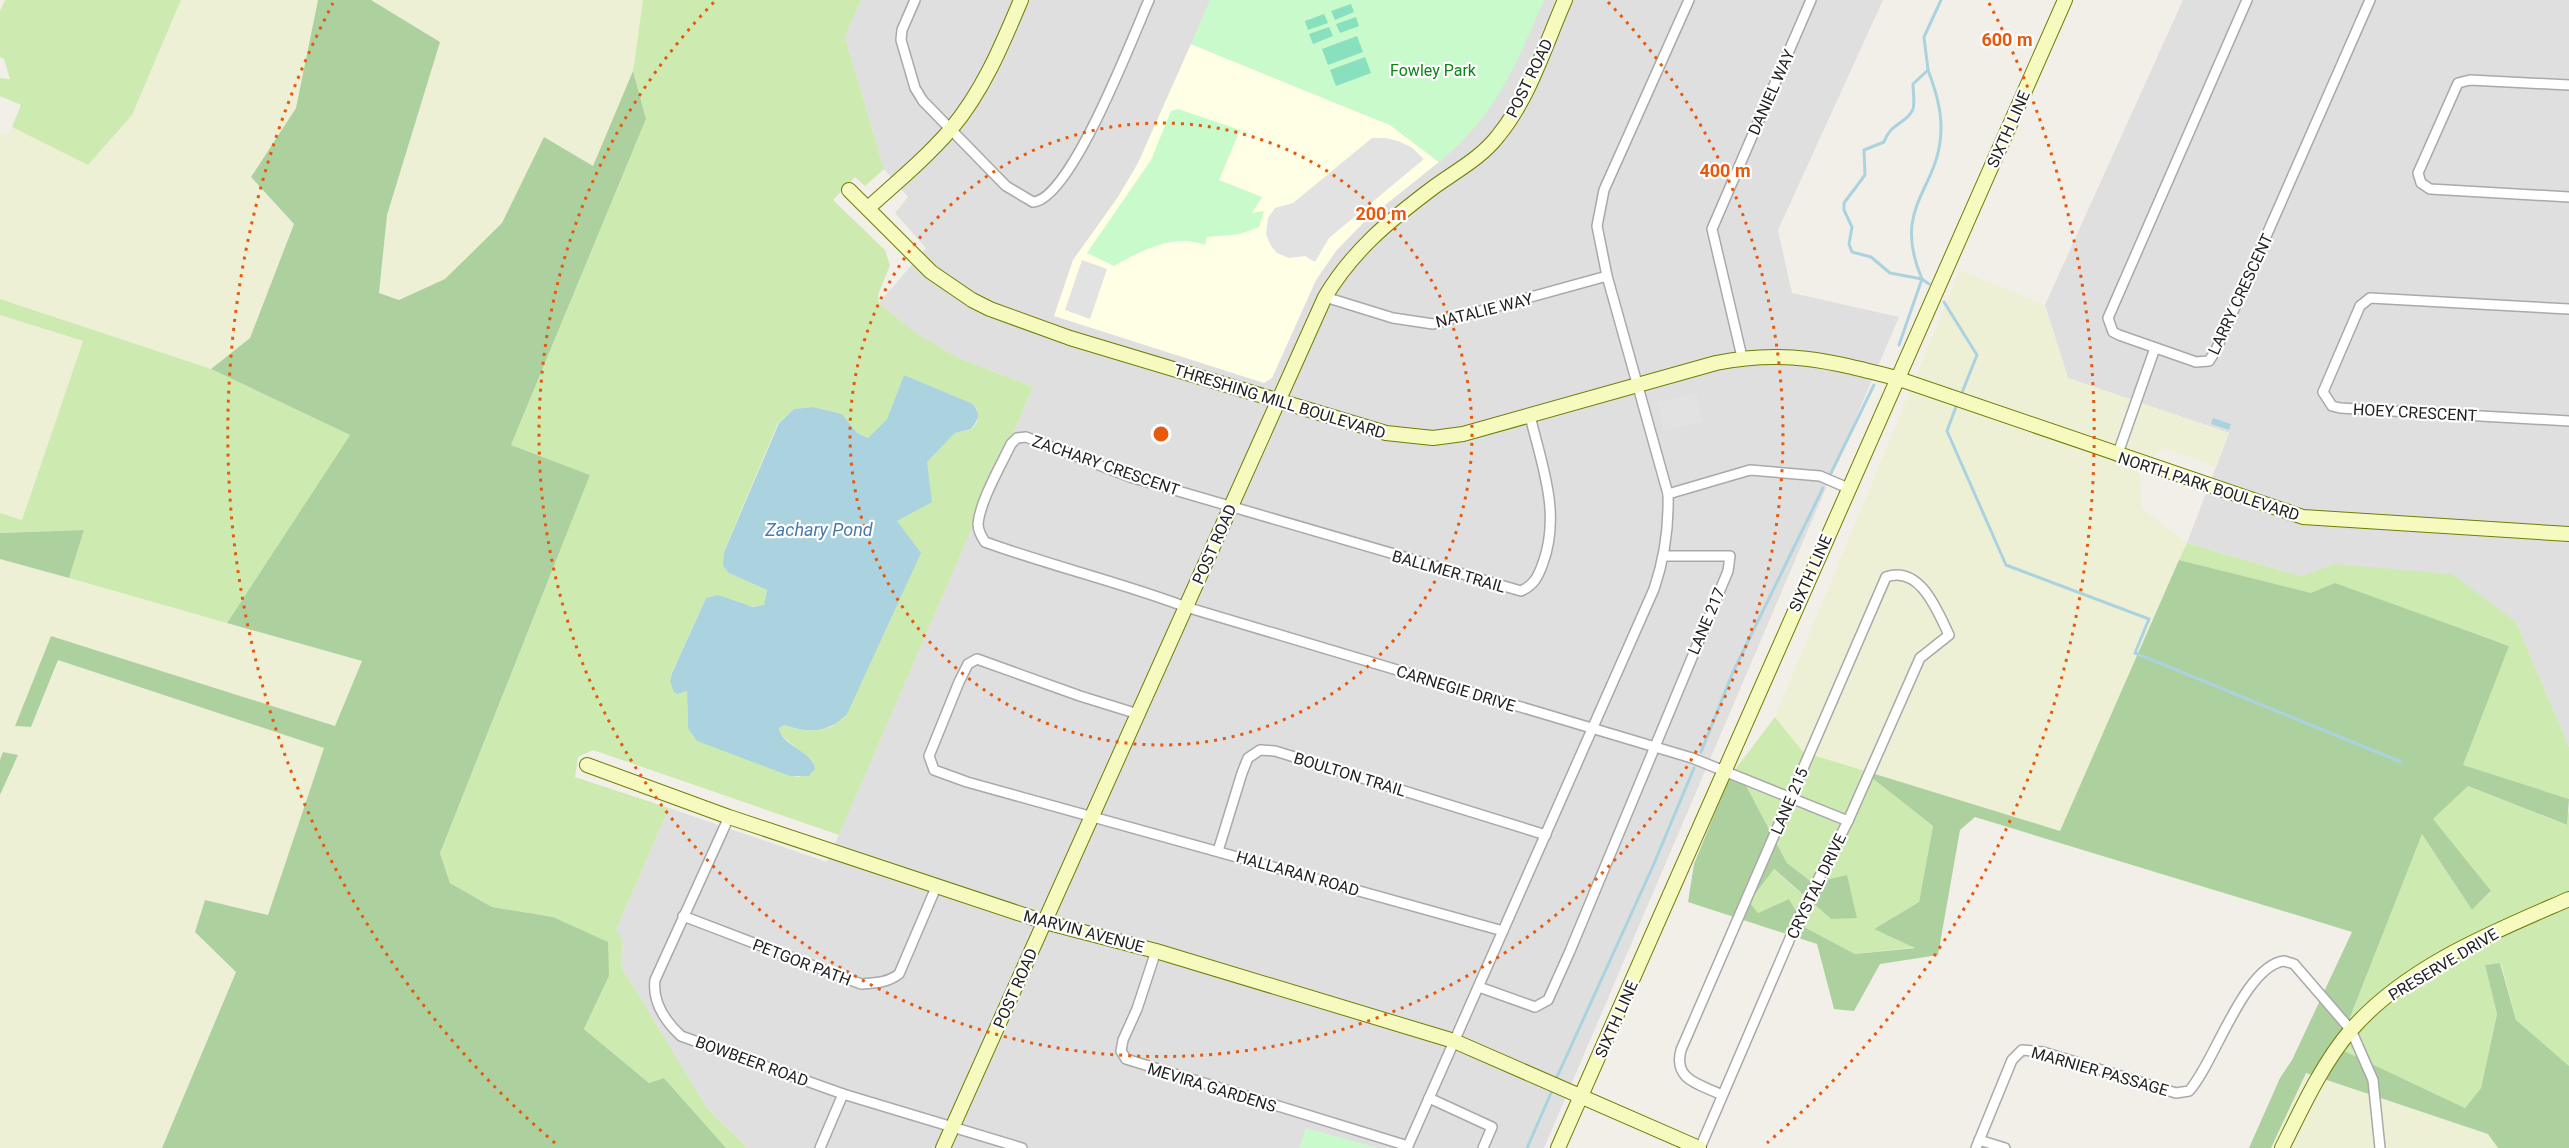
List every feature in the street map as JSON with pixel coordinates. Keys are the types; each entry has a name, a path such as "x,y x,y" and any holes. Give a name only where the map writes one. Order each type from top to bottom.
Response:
{"street":[{"path":"915,0 902,30 902,45 919,96 1006,186 1027,200 1042,200 1051,193 1090,133 1149,0"},
{"path":"868,208 913,168 951,129 987,75 1021,0"},
{"name":"POST ROAD","path":"943,1148 1325,297 1348,262 1372,237 1436,186 1460,171 1498,137 1520,103 1564,0"},
{"path":"1408,1147 1654,589 1665,556 1669,521 1668,495 1636,386 1607,276 1597,226 1604,190 1689,0"},
{"name":"DANIEL WAY","path":"1742,357 1712,229 1811,0"},
{"name":"SIXTH LINE","path":"1558,1148 1726,770 1896,378 2065,0"},
{"name":"LARRY CRESCENT","path":"2247,0 2108,318 2113,332 2196,362 2209,361 2213,356 2370,0"},
{"path":"2569,85 2470,80 2458,83 2418,172 2421,183 2430,189 2569,197"},
{"name":"THRESHING MILL BOULEVARD","path":"849,190 931,272 972,300 990,309 1070,338 1386,433 1417,437 1463,434 1742,357 1812,357 1896,378"},
{"name":"NATALIE WAY","path":"1325,297 1393,318 1433,324 1607,276"},
{"name":"HOEY CRESCENT","path":"2569,309 2370,298 2360,306 2323,392 2332,406 2340,408 2569,421"},
{"path":"2117,456 2156,348"},
{"name":"NORTH PARK BOULEVARD","path":"1896,378 2117,456 2303,518 2569,534"},
{"name":"BALLMER TRAIL","path":"1230,506 1521,591 1532,586 1539,574 1549,546 1552,527 1547,483 1530,416"},
{"name":"ZACHARY CRESCENT","path":"1186,607 1126,585 985,542 978,525 998,472 1011,444 1017,438 1026,437 1130,477 1230,506"},
{"path":"1668,495 1750,470 1820,476 1848,488"},
{"name":"LANE 217","path":"1653,746 1728,571 1730,556 1665,556"},
{"name":"LANE 215","path":"1722,1095 1684,1076 1678,1065 1679,1058 1886,577 1897,573 1915,580 1939,613 1949,636"},
{"name":"CARNEGIE DRIVE","path":"1186,607 1653,746 1726,770 1848,821"},
{"name":"CRYSTAL DRIVE","path":"1700,1148 1800,915 1848,821 1920,658 1949,636"},
{"name":"HALLARAN ROAD","path":"1138,714 977,659 968,664 958,682 928,756 934,770 987,788 1093,815 1503,931"},
{"path":"1479,987 1535,1007 1548,1000 1653,746"},
{"name":"BOULTON TRAIL","path":"1218,851 1248,758 1260,750 1275,751 1546,835"},
{"name":"MARVIN AVENUE","path":"587,765 729,817 1045,922 1156,951 1454,1041 1700,1148"},
{"name":"BOWBEER ROAD","path":"729,817 655,980 653,992 657,1004 673,1028 689,1039 843,1094 1022,1148"},
{"name":"PETGOR PATH","path":"683,916 861,984 878,983 890,980 899,974 937,885"},
{"name":"PRESERVE DRIVE","path":"2282,1148 2318,1078 2351,1030 2394,989 2484,936 2569,899"},
{"name":"MEVIRA GARDENS","path":"1156,951 1137,1009 1123,1040 1121,1050 1126,1059 1408,1147"},
{"name":"MARNIER PASSAGE","path":"1978,1144 2012,1060 2022,1050 2043,1052 2176,1093 2189,1091 2236,1008 2269,967 2277,962 2294,964 2351,1030 2373,1080 2380,1148"},
{"path":"820,1148 843,1094"},
{"path":"1429,1098 1492,1127 1483,1148"},
{"path":"1978,1144 2005,1148"}],"shaded area":[{"path":"181,0 318,0 296,108 251,177 294,224 250,338 211,369 0,299 0,133 8,135 12,127 88,165 132,115"},
{"path":"371,0 643,0 633,71 593,166 544,137 502,223 445,279 399,300 379,293 387,215 440,42"},
{"path":"861,0 1883,0 1778,230 1792,293 1899,317 1544,1148 748,1148 707,1108 621,966 623,945 616,930 669,808 827,862 1033,387 959,358 916,333 879,303 926,248 895,213 908,197 884,169 845,37"},
{"path":"2183,0 2569,0 2569,747 2516,622 2334,564 2301,576 2187,543 2229,433 2068,378 2045,305"},
{"path":"1191,44 1390,125 1439,162 1365,221 1336,251 1316,280 1272,378 1264,383 1054,316 1073,260 1118,197 1138,163"},
{"path":"1372,138 1398,141 1411,147 1424,159 1329,238 1315,262 1305,256 1289,258 1277,253 1266,234 1268,218 1275,208 1293,203"},
{"path":"1082,260 1107,269 1090,319 1065,310"},
{"path":"1960,270 2045,305 2068,378 2229,433 2216,467 2165,448 2139,466 2142,508 2187,543 2060,831 1803,752 1775,717"},
{"path":"0,315 83,341 21,521 0,513"},
{"path":"1696,393 1703,422 1664,431 1657,402"},
{"path":"0,559 363,661 335,726 51,636 15,726 31,727 58,660 324,748 268,915 205,900 195,932 236,971 162,1148 0,1148 0,795 18,755 4,752 0,760"},
{"path":"2306,1072 2488,1134 2498,1148 2271,1148"}],"green space":[{"path":"5,0 181,0 132,115 88,165 12,127 21,105 0,96 0,78 10,79 4,59 0,57 0,11"},
{"path":"318,0 371,0 440,42 387,215 379,293 399,300 445,279 502,223 544,137 593,166 633,71 646,119 511,445 590,475 440,853 450,883 492,907 553,917 608,942 609,976 584,1029 649,1083 664,1078 726,1148 162,1148 236,972 195,932 205,900 268,915 324,748 58,660 31,727 15,726 51,636 335,726 362,661 227,623 350,435 211,369 250,338 294,224 251,177 296,108"},
{"path":"643,0 861,0 845,37 884,169 865,186 855,177 833,200 885,250 890,265 878,295 879,303 916,333 959,358 1033,387 839,835 593,750 578,757 575,777 669,808 616,930 623,941 621,966 707,1108 748,1148 726,1148 664,1078 649,1083 584,1029 609,976 553,917 492,907 450,883 440,853 590,475 511,445 646,119 633,71","holes":["904,375 971,403 977,409 977,422 972,429 955,433 927,462 897,521 833,726 814,730 803,730 784,725 779,728 781,735 813,762 812,774 797,777 688,728 687,691 678,694 670,681 706,598 721,597 749,606 764,606 767,590 729,573 724,551 778,423 794,409 813,407 842,414 857,433 868,438 887,419"]},
{"name":"Fowley Park","path":"1210,0 1544,0 1514,67 1490,107 1476,126 1439,162 1390,125 1191,44"},
{"path":"1351,4 1354,12 1335,20 1331,11"},
{"path":"1324,14 1328,23 1308,30 1305,21"},
{"path":"1356,17 1359,26 1340,33 1336,24"},
{"path":"1329,27 1333,36 1313,44 1309,34"},
{"path":"1357,36 1363,52 1328,65 1322,49"},
{"path":"1365,57 1371,73 1336,86 1330,70"},
{"path":"1178,109 1240,130 1219,180 1262,197 1252,213 1264,211 1259,227 1240,234 1207,237 1205,245 1181,241 1169,242 1146,250 1114,266 1087,253 1151,160 1171,111"},
{"path":"0,299 211,369 350,435 227,623 69,578 84,530 0,533 0,513 22,520 83,341 0,315"},
{"path":"84,530 69,578 0,559 0,533"},
{"path":"2187,543 2301,576 2334,564 2452,574 2516,622 2569,747 2569,799 2462,765 2508,645 2179,560"},
{"path":"2179,560 2311,593 2335,583 2509,646 2463,765 2569,799 2567,825 2468,786 2433,819 2491,891 2472,910 2422,834 2338,1048 2465,1108 2481,1088 2497,1014 2485,965 2500,963 2516,1020 2569,1066 2569,1148 2498,1148 2488,1134 2306,1073 2271,1148 2249,1148 2280,1078 2292,1060 2352,932 1975,817 1960,830 1938,955 1880,964 1854,1011 1834,1009 1817,944 1688,902 1694,864 1730,776 1742,778 1787,863 1813,883 1847,875 1857,918 1831,919 1774,869 1749,902 1758,913 1789,899 1806,928 1855,954 1915,948 1874,929 1919,902 1933,826 1862,770 2060,831"},
{"path":"1775,717 1803,752 1862,770 1933,826 1919,902 1874,929 1917,947 1855,954 1806,928 1789,899 1758,913 1749,903 1773,869 1831,919 1813,883 1787,863 1742,778 1730,776"},
{"path":"3,752 18,755 0,795 0,760"},
{"path":"2468,786 2566,825 2569,809 2569,1066 2516,1020 2501,963 2485,965 2497,1014 2481,1088 2465,1108 2338,1048 2422,833 2472,910 2491,892 2432,819"},
{"path":"1306,1128 1378,1148 1299,1148"}],"water":[{"name":"Zachary Pond","path":"904,375 971,403 978,416 971,429 955,433 927,462 932,502 897,521 921,553 847,714 840,721 817,730 784,725 779,728 785,739 813,763 815,769 809,776 790,776 697,741 688,728 687,691 678,694 674,692 670,681 672,673 706,598 718,595 753,607 764,605 767,590 729,573 723,566 724,552 779,423 794,409 813,407 842,414 857,433 868,438 887,419"},
{"path":"2213,418 2231,424 2229,430 2211,424"}],"waterway":[{"path":"1929,284 1922,279 1890,273 1871,257 1852,252 1849,244 1852,227 1844,210 1844,203 1865,175 1864,150 1884,142 1890,131 1907,118 1913,109 1913,84 1928,70 1924,37 1941,0"},
{"path":"1899,345 1922,279 1914,254 1911,232 1914,215 1939,149 1940,113 1928,70"},
{"path":"1944,302 1977,355 1961,395"},
{"path":"1831,473 1874,385"},
{"path":"1957,404 1947,431 2006,565 2149,619 2135,653 2401,762"},
{"path":"1701,752 1733,672 1823,488"},
{"path":"1557,1077 1653,866 1694,768"},
{"path":"1527,1148 1551,1093"}]}
